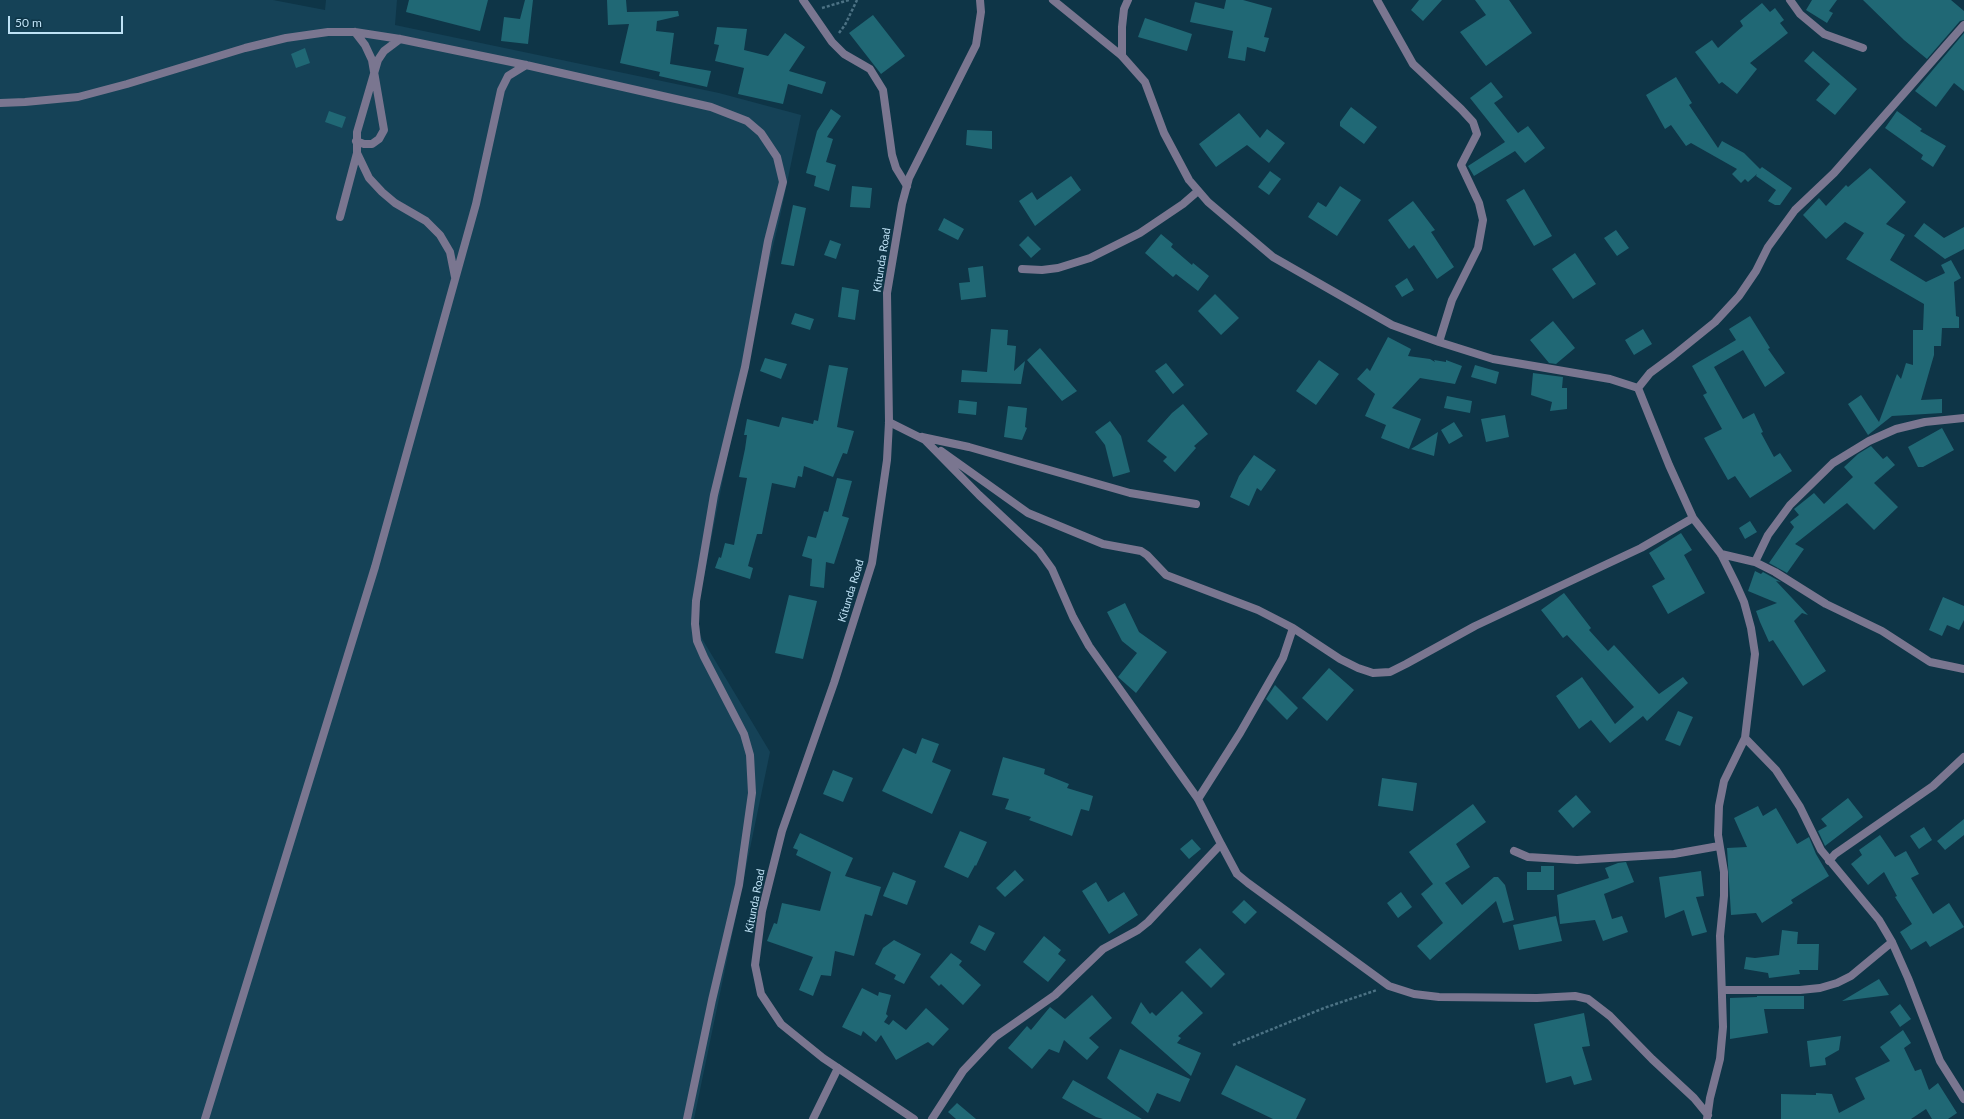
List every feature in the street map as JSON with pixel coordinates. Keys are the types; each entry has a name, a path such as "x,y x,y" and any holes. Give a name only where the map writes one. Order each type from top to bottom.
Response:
{"street":[{"path":"803,0 832,42 844,54 870,68 883,90 892,155 896,168 907,186"},
{"name":"Kitunda Road","path":"914,1119 805,1045 780,1024 761,994 755,965 762,911 782,831 834,683 872,563 883,499 889,422 887,293 902,204 907,186 976,45 981,12 980,0"},
{"path":"1053,0 1122,56 1145,82 1164,133 1189,180 1208,202 1273,257 1392,325 1439,342 1493,359 1610,379 1638,388"},
{"path":"1122,56 1124,9 1128,0"},
{"path":"1376,0 1413,64 1473,122 1477,134 1461,165 1479,203 1484,220 1478,248 1452,300 1444,321 1439,342"},
{"path":"1790,0 1800,14 1824,34 1863,48"},
{"path":"1638,388 1650,372 1673,356 1715,322 1739,296 1756,271 1768,247 1795,210 1834,173 1964,25"},
{"path":"0,102 25,102 78,97 286,38 328,32 355,32 400,39 526,65 711,107 747,121 761,134 778,157 783,182 768,241 745,367 714,495 696,601 695,624 697,641 744,734 750,755 752,793 739,885 712,1000 687,1119"},
{"path":"355,32 369,52 375,70 384,130 379,139 372,144 364,144 356,141"},
{"path":"340,217 357,152 357,132 368,100 378,60 384,51 400,39"},
{"path":"205,1119 375,567 476,204 501,90 508,76 526,65"},
{"path":"357,152 370,178 382,192 395,203 426,221 440,234 453,263 455,282"},
{"path":"1022,269 1042,270 1058,268 1090,258 1140,233 1183,204 1198,191"},
{"path":"1638,388 1669,465 1693,518 1721,554 1744,602 1751,628 1755,654 1745,738 1724,781 1720,794 1718,821 1719,846 1724,872 1724,896 1720,936 1723,1027 1720,1059 1707,1117"},
{"path":"1755,562 1768,535 1790,505 1833,463 1869,441 1896,430 1925,422 1964,418"},
{"path":"889,422 922,437 1006,499 1028,513 1103,544 1141,551 1147,555 1166,575 1258,610 1293,628 1340,659 1358,668 1374,673 1390,672 1475,626 1641,548 1693,518"},
{"path":"922,437 970,447 1130,493 1196,504"},
{"path":"922,437 979,495 1039,551 1052,570 1073,617 1089,646 1198,799 1238,874 1248,883 1388,986 1414,994 1439,997 1537,998 1575,996 1588,999 1610,1016 1652,1059 1694,1098 1707,1117"},
{"path":"1721,554 1755,562 1802,588 1826,604 1882,631 1930,662 1964,669"},
{"path":"1198,799 1240,733 1283,658 1293,628"},
{"path":"1745,738 1776,770 1800,807 1829,861 1879,920 1892,942 1940,1061 1964,1099"},
{"path":"1829,861 1840,850 1927,790 1964,757"},
{"path":"932,1119 963,1071 995,1037 1055,996 1103,949 1143,926 1221,844"},
{"path":"1514,851 1528,856 1577,860 1674,854 1719,846"},
{"path":"1722,990 1800,990 1820,988 1837,983 1851,976 1892,942"},
{"path":"813,1119 838,1068"}],"path":[{"path":"809,9 823,8 849,0"},
{"path":"832,42 845,25 857,0"},
{"path":"1233,1045 1324,1008 1388,986"}],"shaded area":[{"path":"0,0 273,0 325,10 326,0 397,0 395,25 719,93 801,115 780,217 747,355 696,618 697,628 701,637 770,752 694,1119 0,1119"}],"building":[{"path":"409,0 488,0 480,31 406,12"},
{"path":"525,0 533,0 528,44 501,41 504,17 520,19"},
{"path":"607,0 626,0 627,12 678,11 679,16 657,21 656,31 674,33 670,64 711,71 707,87 659,76 660,72 620,63 629,24 608,25"},
{"path":"1226,0 1243,0 1272,8 1264,37 1269,38 1265,52 1247,47 1245,61 1228,58 1233,31 1190,22 1195,2 1224,9"},
{"path":"1419,0 1442,0 1423,21 1411,10"},
{"path":"1475,0 1509,0 1532,33 1486,66 1460,32 1486,15"},
{"path":"1812,0 1837,0 1829,11 1833,13 1827,23 1806,10"},
{"path":"1863,0 1951,0 1964,11 1964,20 1960,21 1927,59 1904,40"},
{"path":"1762,3 1770,12 1775,8 1784,20 1780,23 1788,33 1750,63 1757,69 1737,94 1722,82 1719,84 1695,52 1712,40 1718,48 1743,26 1740,21"},
{"path":"873,15 905,56 881,74 849,33"},
{"path":"1145,18 1192,34 1187,51 1138,37"},
{"path":"717,27 747,29 744,50 768,56 785,33 805,47 789,71 826,82 822,94 788,84 783,104 738,94 744,68 715,61 719,45 714,44"},
{"path":"1964,33 1964,91 1954,83 1936,107 1915,91"},
{"path":"305,48 310,63 296,68 291,54"},
{"path":"1813,51 1857,89 1835,115 1816,100 1830,84 1804,61"},
{"path":"1676,77 1692,103 1689,105 1718,148 1722,141 1744,153 1760,169 1762,167 1792,188 1780,205 1775,205 1768,201 1776,190 1756,176 1757,174 1748,182 1745,179 1741,183 1732,174 1737,169 1691,143 1686,146 1671,125 1665,129 1646,95"},
{"path":"1491,82 1503,97 1494,103 1518,133 1528,126 1545,148 1525,163 1515,151 1474,176 1468,166 1505,142 1470,98"},
{"path":"1351,107 1377,127 1364,144 1340,126 1340,122"},
{"path":"831,109 841,116 827,137 833,139 826,162 836,165 829,191 814,186 816,176 806,173 817,131"},
{"path":"329,111 346,117 342,128 325,122"},
{"path":"1897,111 1922,129 1920,131 1946,146 1933,167 1921,159 1923,155 1885,128"},
{"path":"1239,113 1260,138 1267,129 1285,143 1269,163 1247,145 1216,167 1199,144"},
{"path":"967,130 992,131 992,149 966,145"},
{"path":"1870,168 1906,202 1886,224 1905,235 1890,260 1926,282 1945,273 1941,265 1951,260 1961,278 1954,282 1956,316 1959,317 1959,328 1942,328 1941,346 1934,346 1934,355 1921,400 1942,399 1942,413 1892,416 1868,435 1848,404 1861,395 1879,422 1897,374 1901,379 1906,363 1913,365 1913,330 1923,330 1924,304 1846,259 1864,233 1845,222 1826,239 1803,215 1819,198 1826,206 1846,185 1848,187"},
{"path":"1270,171 1281,179 1269,195 1258,187"},
{"path":"1071,176 1081,190 1035,226 1019,201 1032,192 1037,200"},
{"path":"852,186 872,188 870,208 850,207"},
{"path":"1340,186 1361,200 1337,236 1308,217 1318,202 1326,207"},
{"path":"1524,189 1552,236 1534,246 1506,200"},
{"path":"1413,201 1435,230 1431,232 1454,267 1437,279 1414,245 1409,249 1388,220"},
{"path":"793,205 806,208 794,266 781,264"},
{"path":"944,218 964,229 958,240 938,230"},
{"path":"1924,223 1944,238 1964,227 1964,249 1945,259 1914,236"},
{"path":"1616,230 1629,248 1617,256 1604,238"},
{"path":"1161,234 1173,244 1171,247 1192,265 1193,263 1209,276 1198,291 1176,274 1173,277 1145,253"},
{"path":"1028,236 1041,249 1031,258 1019,245"},
{"path":"830,240 841,244 836,259 824,255"},
{"path":"1575,253 1596,284 1573,299 1552,269"},
{"path":"983,266 986,297 961,300 959,283 970,282 968,268"},
{"path":"1407,278 1414,290 1402,297 1395,286"},
{"path":"842,287 859,290 855,320 838,317"},
{"path":"1215,294 1239,318 1221,335 1198,311"},
{"path":"795,313 814,319 810,330 791,324"},
{"path":"1750,316 1770,348 1768,349 1785,373 1765,387 1743,350 1714,367 1743,419 1754,413 1763,432 1761,433 1774,457 1780,453 1792,471 1750,498 1735,476 1728,480 1704,438 1722,429 1703,395 1707,393 1692,366 1736,340 1729,329"},
{"path":"1553,321 1575,348 1556,364 1549,363 1530,340"},
{"path":"991,329 1008,330 1007,345 1016,346 1014,371 1025,361 1021,384 961,382 962,370 987,372"},
{"path":"1643,329 1652,344 1634,355 1625,340"},
{"path":"1388,337 1411,349 1408,356 1430,359 1435,362 1434,360 1446,362 1446,360 1462,366 1455,384 1420,378 1392,408 1421,419 1409,449 1381,438 1386,425 1365,416 1375,394 1357,379 1367,368 1370,371"},
{"path":"1040,348 1077,391 1062,401 1027,360"},
{"path":"765,358 787,364 781,379 760,371"},
{"path":"1319,360 1339,374 1316,405 1296,391"},
{"path":"1166,363 1184,385 1173,394 1155,371"},
{"path":"829,365 848,368 837,427 854,431 847,454 843,453 833,477 804,466 802,477 798,476 795,488 772,483 762,534 757,534 748,566 753,568 750,579 715,568 719,557 721,558 725,543 734,545 747,478 739,477 747,435 744,435 747,419 779,427 782,417 813,424 814,420 818,421"},
{"path":"1475,365 1499,372 1496,384 1471,377"},
{"path":"1533,373 1563,377 1562,388 1567,388 1567,409 1550,411 1552,402 1531,395"},
{"path":"1447,396 1472,401 1470,413 1444,408"},
{"path":"959,400 977,402 976,415 958,413"},
{"path":"1183,404 1208,434 1194,446 1196,448 1175,472 1163,461 1167,457 1147,441 1172,413"},
{"path":"1008,406 1027,408 1025,427 1027,428 1022,440 1004,437"},
{"path":"1505,415 1509,437 1486,442 1481,419"},
{"path":"1110,421 1121,436 1130,472 1113,477 1105,445 1095,432"},
{"path":"1454,422 1463,436 1449,444 1441,430"},
{"path":"1942,428 1954,450 1923,467 1918,467 1908,447"},
{"path":"1438,432 1434,456 1411,449"},
{"path":"1871,446 1883,459 1887,456 1895,465 1874,483 1898,507 1874,530 1847,503 1795,544 1804,549 1787,573 1769,563 1794,527 1790,522 1799,515 1794,509 1814,493 1824,504 1853,477 1844,467 1858,454"},
{"path":"1254,455 1276,470 1261,491 1257,488 1249,506 1230,497 1239,476"},
{"path":"837,478 852,481 842,516 849,518 834,564 826,562 824,588 810,586 812,559 802,556 808,536 816,538 824,511 828,512"},
{"path":"1750,521 1757,532 1745,539 1739,528"},
{"path":"1681,533 1692,550 1684,555 1705,593 1668,614 1652,586 1665,579 1649,553"},
{"path":"1755,571 1761,574 1763,572 1781,582 1776,581 1808,615 1802,613 1794,621 1826,671 1803,686 1773,640 1769,642 1760,622 1756,611 1777,603 1748,591"},
{"path":"1564,593 1591,628 1589,630 1608,651 1614,645 1659,694 1683,677 1688,683 1647,721 1643,716 1610,743 1591,720 1579,729 1556,696 1582,677 1615,724 1634,707 1567,635 1563,638 1541,610"},
{"path":"789,595 817,601 803,659 775,653"},
{"path":"1943,597 1964,606 1964,620 1959,630 1947,625 1942,636 1929,630"},
{"path":"1125,603 1139,632 1167,652 1136,693 1118,677 1137,653 1122,641 1107,612"},
{"path":"1329,668 1354,690 1327,721 1302,698"},
{"path":"1275,685 1298,708 1287,720 1266,699"},
{"path":"1678,711 1693,717 1680,746 1665,740"},
{"path":"922,738 939,744 932,762 951,770 932,814 882,791 903,748 916,754"},
{"path":"1003,757 1045,769 1044,774 1069,784 1067,788 1093,796 1089,811 1081,809 1072,836 1029,820 1031,817 1005,809 1009,799 992,795"},
{"path":"833,770 853,778 843,802 823,794"},
{"path":"1382,778 1417,783 1413,811 1378,806"},
{"path":"1576,795 1591,812 1573,828 1558,811"},
{"path":"1848,798 1863,817 1825,846 1818,831 1827,826 1821,819"},
{"path":"1473,804 1486,822 1456,844 1470,867 1445,883 1462,905 1494,877 1498,877 1505,885 1514,920 1503,923 1496,901 1430,960 1417,946 1443,923 1421,894 1433,884 1409,852"},
{"path":"1758,806 1763,816 1776,808 1797,844 1809,837 1816,854 1829,876 1791,900 1793,903 1762,923 1756,913 1731,915 1727,848 1747,847 1734,818"},
{"path":"1964,819 1964,835 1945,850 1937,841"},
{"path":"1924,827 1932,840 1919,849 1910,836"},
{"path":"960,831 987,842 976,866 975,865 968,878 944,867"},
{"path":"800,833 853,858 845,876 881,887 872,916 865,914 854,956 835,951 831,976 821,975 813,996 799,990 813,957 767,941 774,923 777,924 782,903 820,911 831,872 796,855 798,850 793,848"},
{"path":"1880,835 1895,857 1906,851 1919,874 1911,878 1933,914 1949,903 1964,927 1930,947 1926,941 1911,950 1900,932 1912,924 1895,897 1897,896 1884,872 1868,885 1851,864 1862,855 1859,850"},
{"path":"1192,839 1201,849 1189,859 1180,849"},
{"path":"1626,862 1634,882 1604,894 1612,919 1622,916 1628,932 1603,941 1595,920 1560,924 1557,895 1609,878 1605,868 1618,863"},
{"path":"1541,866 1554,866 1554,890 1527,890 1527,872 1541,872"},
{"path":"1015,870 1024,880 1005,897 996,888"},
{"path":"1701,871 1704,896 1696,897 1707,932 1692,936 1684,910 1665,918 1659,877"},
{"path":"893,872 916,881 907,905 883,896"},
{"path":"1096,882 1108,902 1124,892 1138,915 1109,934 1082,891"},
{"path":"1401,892 1412,907 1398,918 1387,903"},
{"path":"1244,900 1257,912 1245,924 1232,912"},
{"path":"1556,916 1562,941 1519,950 1513,925"},
{"path":"979,925 995,933 985,951 970,943"},
{"path":"1782,930 1798,932 1797,944 1819,944 1818,970 1799,970 1800,974 1769,978 1768,973 1744,969 1746,957 1755,958 1779,955"},
{"path":"1044,936 1061,950 1058,954 1066,960 1048,982 1023,962"},
{"path":"894,940 921,954 904,984 894,979 896,975 875,964 883,948"},
{"path":"1200,948 1225,974 1211,988 1185,962"},
{"path":"951,953 962,961 959,965 981,985 963,1005 941,984 939,986 930,977"},
{"path":"1879,979 1889,995 1842,1001"},
{"path":"862,988 878,996 879,992 891,995 886,1014 888,1016 884,1022 889,1025 893,1020 906,1030 926,1008 949,1029 933,1046 928,1042 896,1060 881,1035 876,1042 863,1031 861,1036 842,1027"},
{"path":"1182,991 1203,1013 1178,1036 1181,1038 1177,1043 1201,1053 1191,1076 1131,1023 1141,1002 1150,1014 1152,1012 1156,1016"},
{"path":"1092,995 1112,1018 1089,1038 1099,1047 1087,1060 1064,1040 1059,1053 1049,1049 1032,1069 1008,1048 1027,1026 1031,1030 1050,1007 1065,1019"},
{"path":"1757,996 1804,996 1804,1009 1764,1009 1768,1033 1730,1039 1730,998"},
{"path":"1900,1004 1911,1019 1900,1027 1890,1012"},
{"path":"1584,1013 1590,1046 1582,1047 1592,1080 1574,1085 1571,1076 1546,1083 1534,1024"},
{"path":"1903,1030 1911,1043 1904,1048 1915,1071 1921,1069 1929,1090 1938,1083 1957,1113 1948,1119 1932,1119 1926,1109 1911,1119 1781,1119 1781,1094 1832,1094 1839,1113 1865,1099 1855,1078 1890,1061 1880,1047"},
{"path":"1841,1036 1839,1050 1825,1058 1826,1065 1810,1067 1807,1041"},
{"path":"1120,1049 1190,1079 1180,1102 1157,1093 1148,1113 1107,1078"},
{"path":"1236,1065 1306,1099 1296,1119 1273,1119 1221,1094"},
{"path":"1073,1080 1142,1119 1103,1119 1096,1117 1062,1098"},
{"path":"957,1103 976,1119 956,1119 948,1112"}]}
